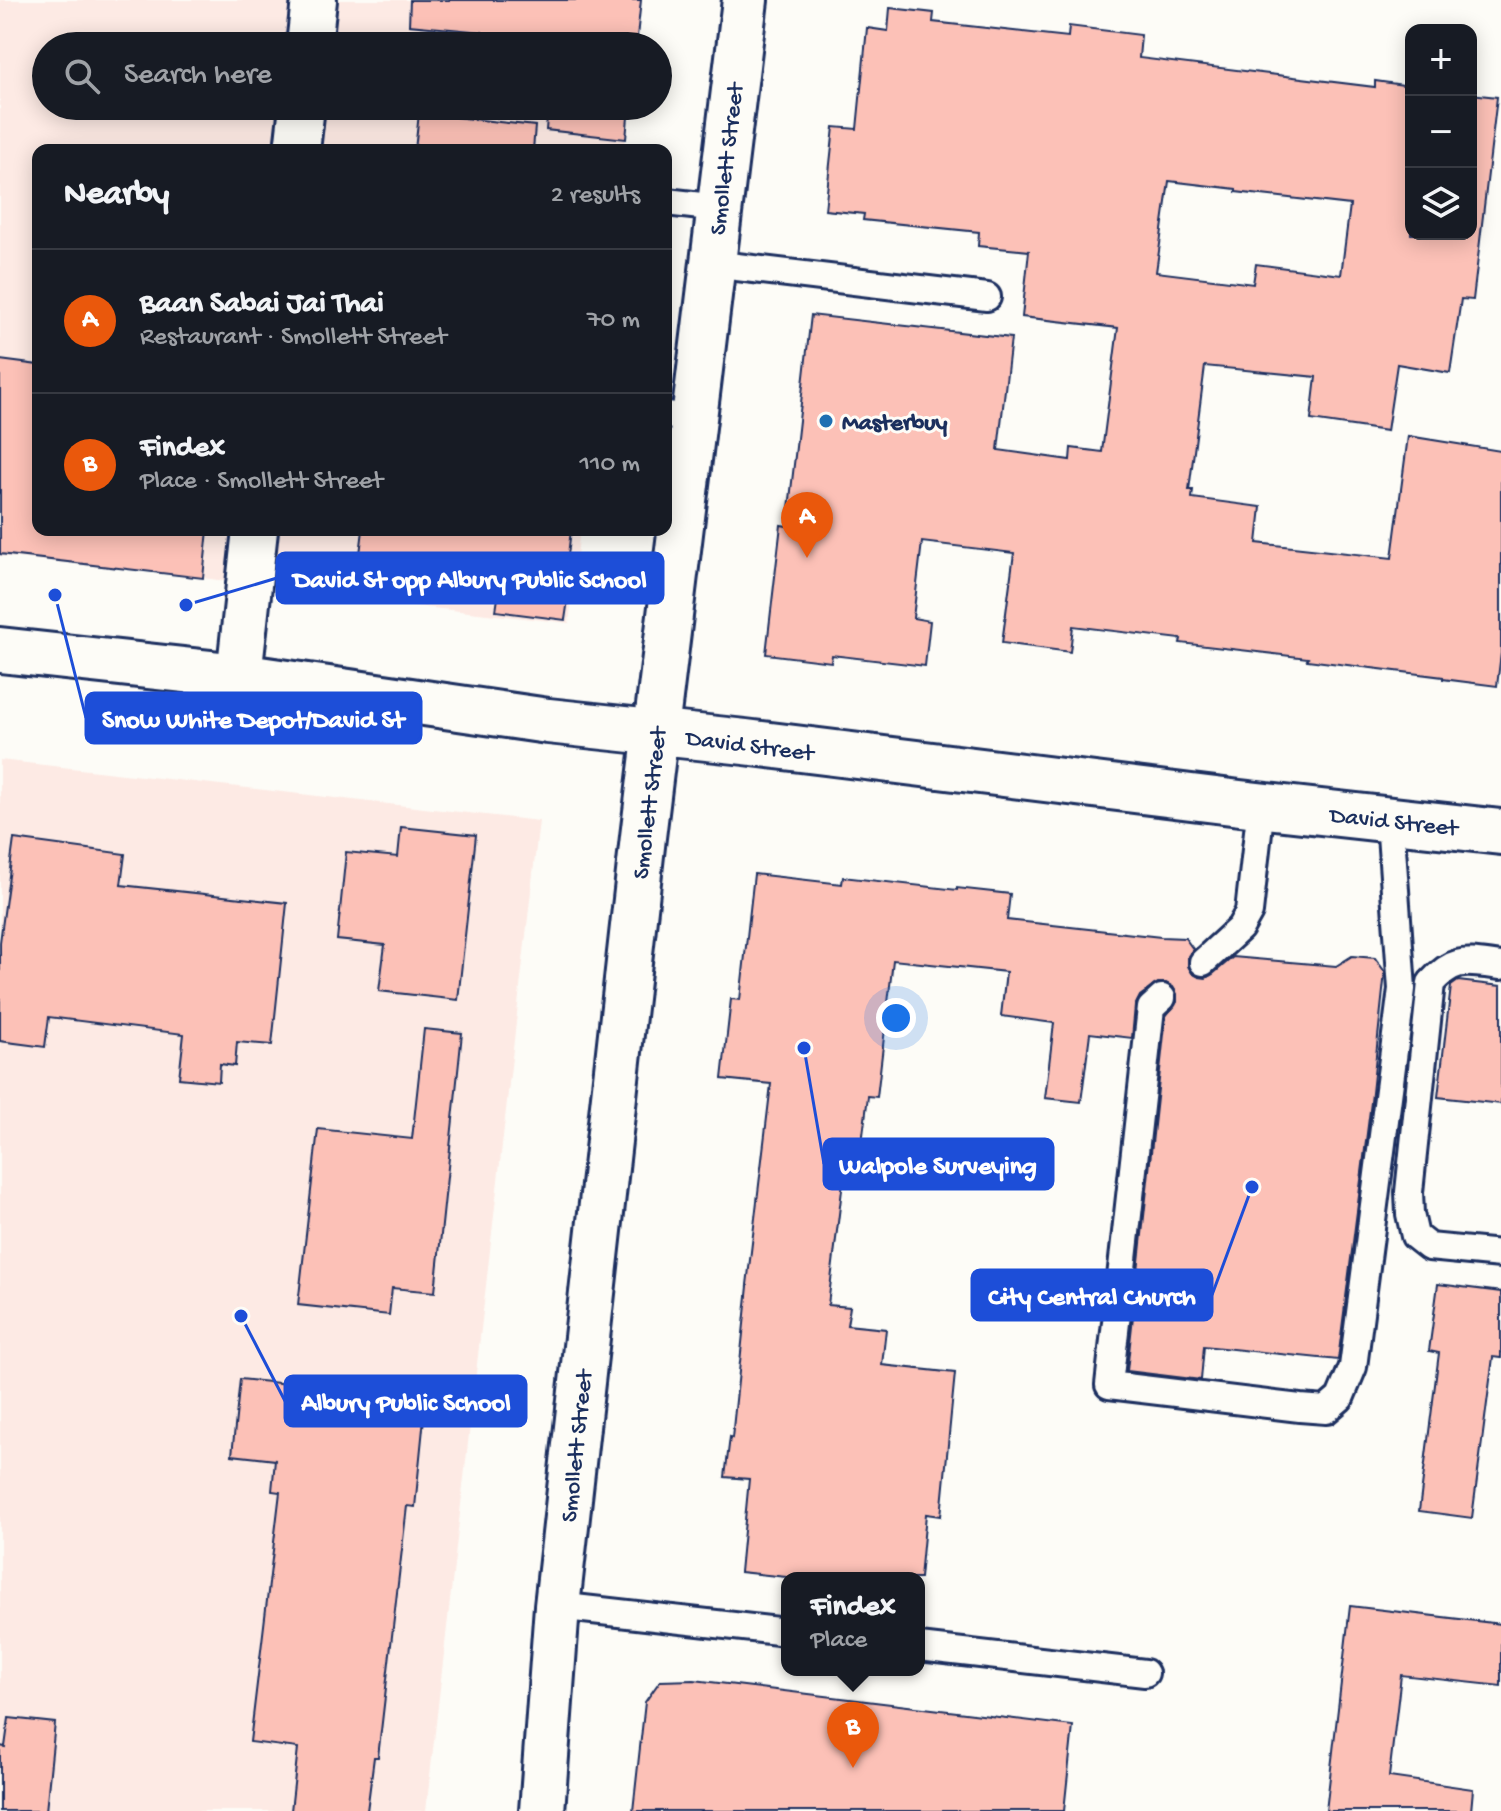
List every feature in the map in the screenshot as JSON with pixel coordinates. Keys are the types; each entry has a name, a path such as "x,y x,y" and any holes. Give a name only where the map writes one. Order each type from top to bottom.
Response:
{"street":[{"path":"311,32 314,0"},
{"name":"Smollett Street","path":"672,527 680,417 712,264 745,0"},
{"path":"298,144 300,120"},
{"path":"239,676 254,536"},
{"name":"Smollett Street","path":"526,1811 557,1606 657,733 671,536"},
{"name":"David Street","path":"0,650 239,676 548,721 1501,832"},
{"name":"Smollett Street","path":"542,1811 557,1606"}],"lane":[{"path":"672,203 719,208"},
{"path":"712,264 987,297"},
{"path":"1203,962 1240,928 1249,912 1261,805"},
{"path":"1162,998 1151,1008 1109,1385 1326,1410 1340,1398 1353,1367 1402,989 1390,820"},
{"path":"1501,966 1460,962 1446,968 1431,983 1409,1192 1415,1236 1429,1247 1501,1254"},
{"path":"557,1606 781,1631"},
{"path":"925,1648 1145,1673"}],"shaded area":[{"path":"0,0 642,0 638,32 32,32 32,120 627,120 625,144 32,144 32,536 579,536 569,623 0,556"},
{"path":"0,760 539,821 426,1811 0,1811"}],"building":[{"path":"410,0 641,0 638,32 482,32 409,25"},
{"path":"890,8 934,13 933,22 1068,37 1069,26 1141,35 1139,58 1375,87 1375,81 1405,85 1405,240 1477,240 1477,95 1497,97 1473,300 1461,299 1450,373 1397,364 1387,431 1311,420 1316,377 1205,366 1189,490 1193,490 1192,498 1261,507 1257,543 1392,558 1408,436 1501,451 1501,653 1497,686 1073,626 1070,652 1002,643 1014,553 922,542 913,618 930,621 925,666 832,655 831,662 766,654 781,525 787,526 811,315 1011,338 998,450 1070,460 1071,448 1102,452 1118,328 1022,317 1029,251 978,246 979,232 863,220 864,214 825,210 834,127 857,129 867,28 888,31","holes":["1169,181 1236,189 1236,192 1350,205 1341,275 1256,264 1253,284 1156,272"]},
{"path":"418,120 481,120 535,126 534,144 416,144"},
{"path":"547,120 628,120 626,139 546,130"},
{"path":"0,360 32,364 32,536 207,536 203,578 0,554"},
{"path":"362,536 570,536 565,580 571,580 565,620 496,611 498,598 426,590 424,604 355,594"},
{"path":"401,827 476,835 458,1000 379,991 385,945 337,940 346,852 398,857"},
{"path":"14,839 125,854 121,885 287,903 272,1045 237,1042 235,1066 220,1064 219,1082 179,1078 184,1034 49,1017 45,1047 0,1041 0,942"},
{"path":"754,874 842,884 843,877 1010,894 1007,920 1185,938 1193,949 1188,956 1188,966 1192,973 1206,978 1233,957 1336,966 1352,956 1375,958 1385,972 1338,1360 1204,1346 1201,1380 1127,1371 1166,1016 1177,1002 1173,987 1158,983 1140,996 1135,1006 1132,1038 1090,1033 1081,1102 1045,1098 1054,1023 1001,1016 1006,972 893,960 877,1097 868,1096 858,1174 844,1173 828,1305 850,1307 847,1325 886,1329 882,1365 955,1373 941,1516 926,1514 921,1572 781,1572 781,1576 740,1572 749,1479 725,1477 732,1438 771,1084 722,1079 731,999 740,1000"},
{"path":"1458,981 1501,986 1501,1104 1438,1097 1451,986"},
{"path":"424,1029 462,1033 435,1292 392,1288 389,1315 298,1305 318,1129 412,1139"},
{"path":"1438,1284 1501,1292 1501,1358 1493,1357 1472,1518 1419,1511 1439,1353 1429,1351"},
{"path":"240,1379 426,1398 415,1507 407,1506 378,1757 374,1757 367,1811 291,1811 298,1748 250,1742 280,1492 272,1491 275,1460 232,1455"},
{"path":"1350,1606 1501,1624 1501,1686 1401,1675 1389,1777 1473,1789 1471,1811 1326,1811"},
{"path":"694,1680 1073,1726 1064,1811 633,1811 645,1702 660,1681"},
{"path":"9,1718 55,1723 46,1811 0,1811 0,1746 5,1747"}],"place":[{"name":"Masterbuy","path":"826,421"},
{"name":"Baan Sabai Jai Thai","path":"807,558"},
{"name":"Snow White Depot/David St","path":"55,595"},
{"name":"David St opp Albury Public School","path":"186,605"},
{"name":"Walpole Surveying","path":"804,1048"},
{"name":"City Central Church","path":"1252,1187"},
{"name":"Albury Public School","path":"241,1316"},
{"name":"Findex","path":"853,1768"}]}
